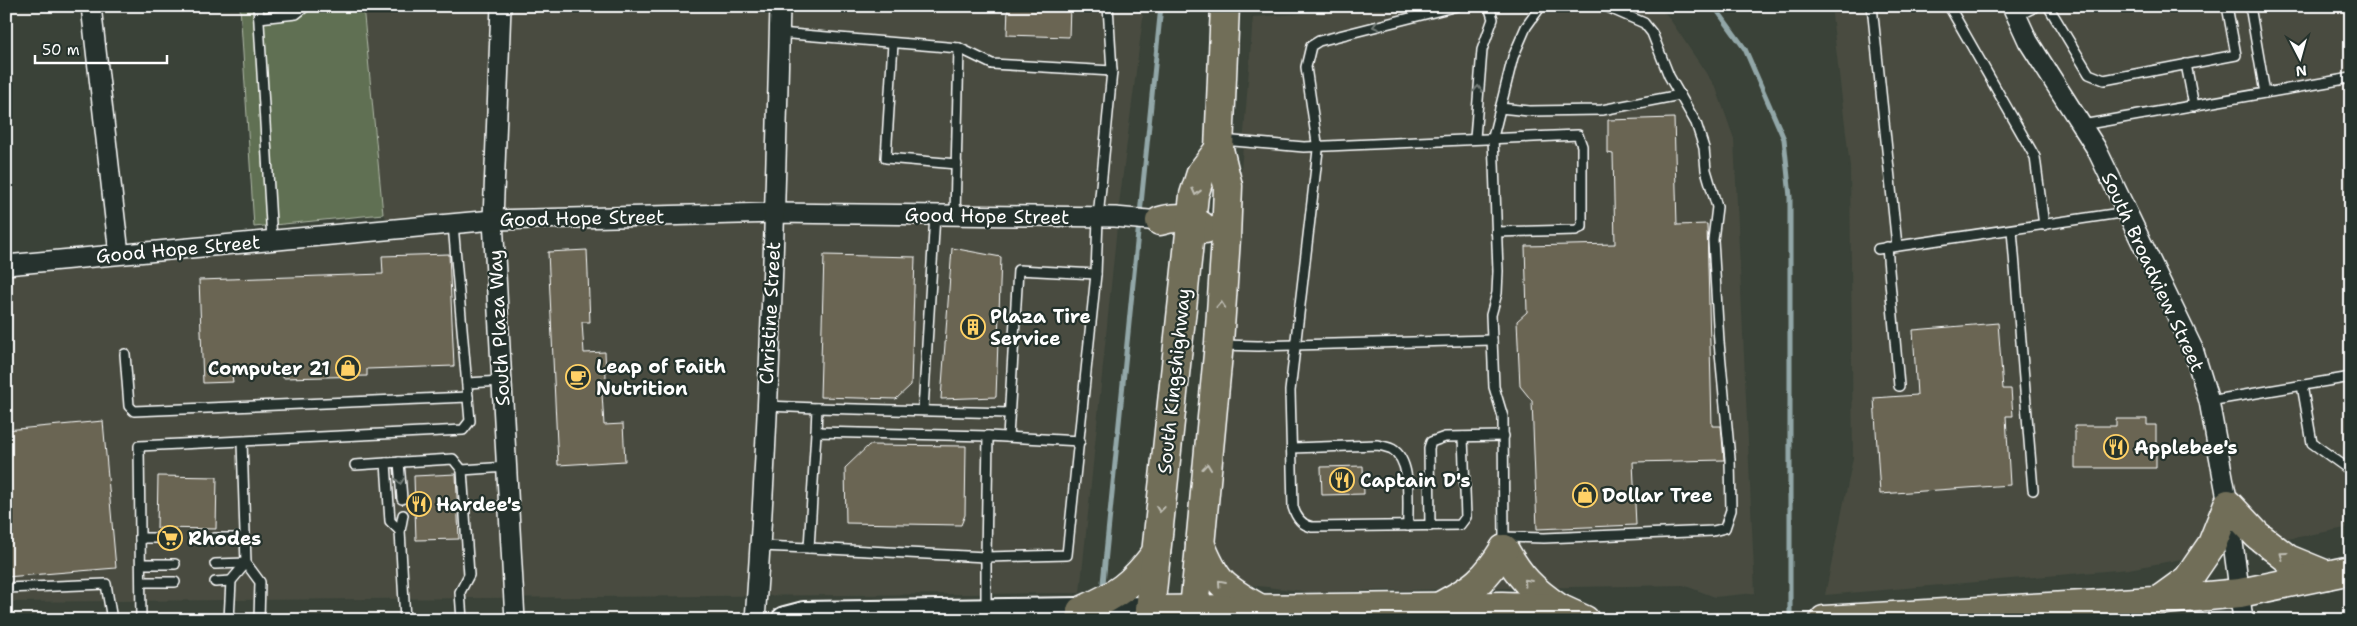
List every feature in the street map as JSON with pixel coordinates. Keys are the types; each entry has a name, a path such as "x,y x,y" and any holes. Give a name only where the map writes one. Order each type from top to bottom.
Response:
{"main road":[{"name":"South Kingshighway","path":"1193,614 1219,345 1224,266 1228,186 1219,144 1224,14"},
{"name":"South Kingshighway","path":"1149,615 1194,195 1201,173 1219,144"},
{"path":"1160,221 1191,219 1202,226 1212,236 1224,266"},
{"path":"1160,221 1171,230 1187,257"},
{"path":"2159,600 2188,579 2212,544 2228,504 2258,535 2288,559 2339,573"},
{"path":"1200,543 1212,572 1228,590 1259,608"},
{"path":"1440,606 1472,589 1492,569 1504,543"},
{"path":"1504,543 1516,570 1534,591 1559,608 1585,620"},
{"path":"1081,611 1113,597 1138,577 1156,553"},
{"path":"1837,619 2159,600 2240,592 2339,573"},
{"path":"785,620 804,615 986,612 1081,611 1149,615 1193,614 1259,608 1440,606 1559,608"}],"street":[{"path":"91,6 119,254"},
{"name":"South Plaza Way","path":"502,6 493,220 515,620"},
{"name":"Christine Street","path":"755,620 775,214 780,6"},
{"name":"South Broadview Street","path":"2014,11 2028,41 2096,148 2193,349 2210,401 2228,504 2244,620"},
{"name":"Good Hope Street","path":"6,265 493,220 775,214 1106,217 1160,221"}],"lane":[{"path":"258,6 272,240"},
{"path":"259,18 296,14 306,6"},
{"path":"760,546 986,556 1067,555 1096,274 1106,217 1112,71 1108,6"},
{"path":"1457,6 1325,39 1311,46 1306,67 1318,146 1290,391 1293,508 1296,515 1306,526 1460,525 1464,521 1462,437"},
{"path":"1475,138 1482,50 1494,20 1489,6"},
{"path":"1541,6 1526,27 1513,57 1493,137 1497,293 1491,314 1494,387 1503,417 1504,543 1544,538 1713,531 1725,528 1731,510 1730,459 1719,351 1713,240 1716,207 1706,170 1704,148 1696,123 1669,76 1652,33 1644,23 1605,6"},
{"path":"1872,6 1898,386"},
{"path":"1949,6 2035,157 2044,225"},
{"path":"2014,11 2037,6"},
{"path":"2048,6 2089,74 2104,80 2236,56 2227,6"},
{"path":"2250,6 2265,93"},
{"path":"779,34 959,48 992,64 1112,71"},
{"path":"893,43 886,158 956,164"},
{"path":"955,215 959,48"},
{"path":"2186,64 2194,106"},
{"path":"2082,125 2351,78"},
{"path":"1500,108 1529,111 1602,110 1680,95"},
{"path":"1219,144 1318,146 1493,137 1578,135 1582,146 1582,227 1576,230 1496,232"},
{"path":"1887,247 2127,212"},
{"path":"923,410 935,215"},
{"path":"141,620 139,446 463,430 470,421 453,224"},
{"path":"2012,230 2033,490"},
{"path":"1008,437 1018,270 1096,274"},
{"path":"1219,345 1492,340"},
{"path":"125,354 130,406 134,411 468,397"},
{"path":"2210,401 2351,377"},
{"path":"467,384 502,381"},
{"path":"2302,385 2312,442 2351,471"},
{"path":"766,406 1009,413"},
{"path":"809,548 817,408"},
{"path":"816,432 988,436 1080,441"},
{"path":"986,612 988,436"},
{"path":"1430,526 1429,448 1432,442 1438,438 1504,436"},
{"path":"242,442 246,564 260,582 259,620"},
{"path":"1292,448 1377,446 1391,448 1404,461 1407,470 1408,526"},
{"path":"355,465 453,459 462,470 469,576 460,592 462,620"},
{"path":"399,462 402,499"},
{"path":"386,463 390,521 400,531"},
{"path":"462,470 507,467"},
{"path":"402,515 400,531 405,620"},
{"path":"140,538 174,538"},
{"path":"214,538 245,538"},
{"path":"141,564 175,564"},
{"path":"215,564 246,564"},
{"path":"230,620 231,581 246,564"},
{"path":"215,582 231,581"},
{"path":"141,582 175,582"},
{"path":"6,588 106,584 112,620"}],"shaded area":[{"path":"363,6 1140,6 1143,17 1120,197 1080,593 6,602 6,255 254,235 388,220 383,214"},
{"path":"1338,6 1655,6 1667,15 1716,88 1734,139 1755,593 1715,597 1683,585 1310,592 1241,584 1212,544 1253,17 1317,13"},
{"path":"1831,6 2351,6 2351,527 2129,569 1825,595 1853,458 1850,167"}],"green space":[{"path":"240,6 363,6 383,214 254,227"}],"building":[{"path":"1008,6 1070,6 1069,37 1007,35"},
{"path":"1674,118 1677,225 1707,224 1712,426 1721,426 1724,460 1633,462 1636,525 1537,529 1532,401 1520,386 1517,321 1527,312 1525,246 1615,244 1613,154 1608,153 1608,120"},
{"name":"Plaza Tire Service","path":"952,248 1001,257 996,397 941,399"},
{"path":"587,250 590,322 582,322 584,353 605,352 606,377 601,378 604,425 623,424 625,461 558,465 548,252"},
{"path":"449,254 454,366 367,369 367,376 283,378 283,374 232,375 233,382 203,383 199,280 383,274 382,256"},
{"path":"824,255 915,257 911,385 896,399 820,397"},
{"path":"1998,323 2003,389 2011,389 2013,416 2006,416 2010,485 1880,494 1874,398 1917,395 1913,330"},
{"name":"Applebee's","path":"2116,419 2147,419 2147,425 2156,425 2156,468 2075,468 2075,426 2116,426"},
{"path":"103,421 116,568 6,577 6,430"},
{"path":"869,445 966,446 965,515 961,525 846,523 845,468"},
{"name":"Captain D's","path":"1363,466 1364,494 1322,495 1321,467"},
{"path":"456,474 459,539 416,540 414,476"},
{"path":"158,476 217,477 216,529 157,528"}],"waterway":[{"path":"1140,214 1161,6"},
{"path":"1714,6 1745,49 1784,139 1790,197 1790,620"},
{"path":"1103,583 1139,223"}],"place":[{"name":"Plaza Tire Service","path":"973,327"},
{"name":"Computer 21","path":"348,368"},
{"name":"Leap of Faith Nutrition","path":"578,377"},
{"name":"Applebee's","path":"2116,447"},
{"name":"Captain D's","path":"1342,480"},
{"name":"Dollar Tree","path":"1585,495"},
{"name":"Hardee's","path":"419,504"},
{"name":"Rhodes","path":"170,538"}]}
